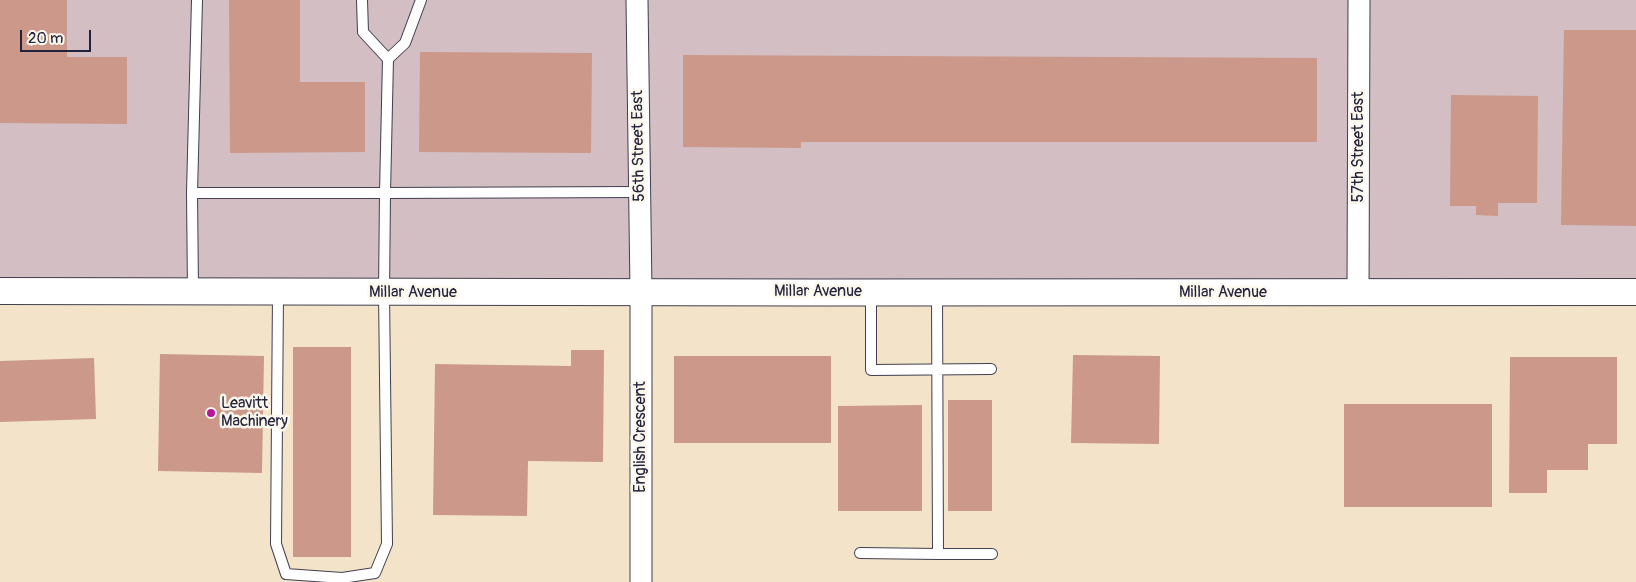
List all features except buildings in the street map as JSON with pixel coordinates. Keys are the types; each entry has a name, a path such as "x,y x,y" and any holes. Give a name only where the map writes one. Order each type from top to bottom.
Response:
{"street":[{"name":"56th Street East","path":"637,0 641,292"},
{"name":"57th Street East","path":"1358,293 1360,0"},
{"name":"Millar Avenue","path":"0,291 384,293 1636,292"},
{"name":"English Crescent","path":"641,292 641,582"}],"lane":[{"path":"193,292 192,193 197,0"},
{"path":"278,292 276,544 286,574 342,578 375,573 387,544 384,293 388,59 363,32 362,0"},
{"path":"388,59 405,43 421,0"},
{"path":"192,193 639,192"},
{"path":"872,292 871,370 991,369"},
{"path":"937,292 938,554"},
{"path":"860,553 992,554"}],"shaded area":[{"path":"0,0 1636,0 1636,292 0,291"}],"place":[{"name":"Leavitt Machinery","path":"211,413"}]}
